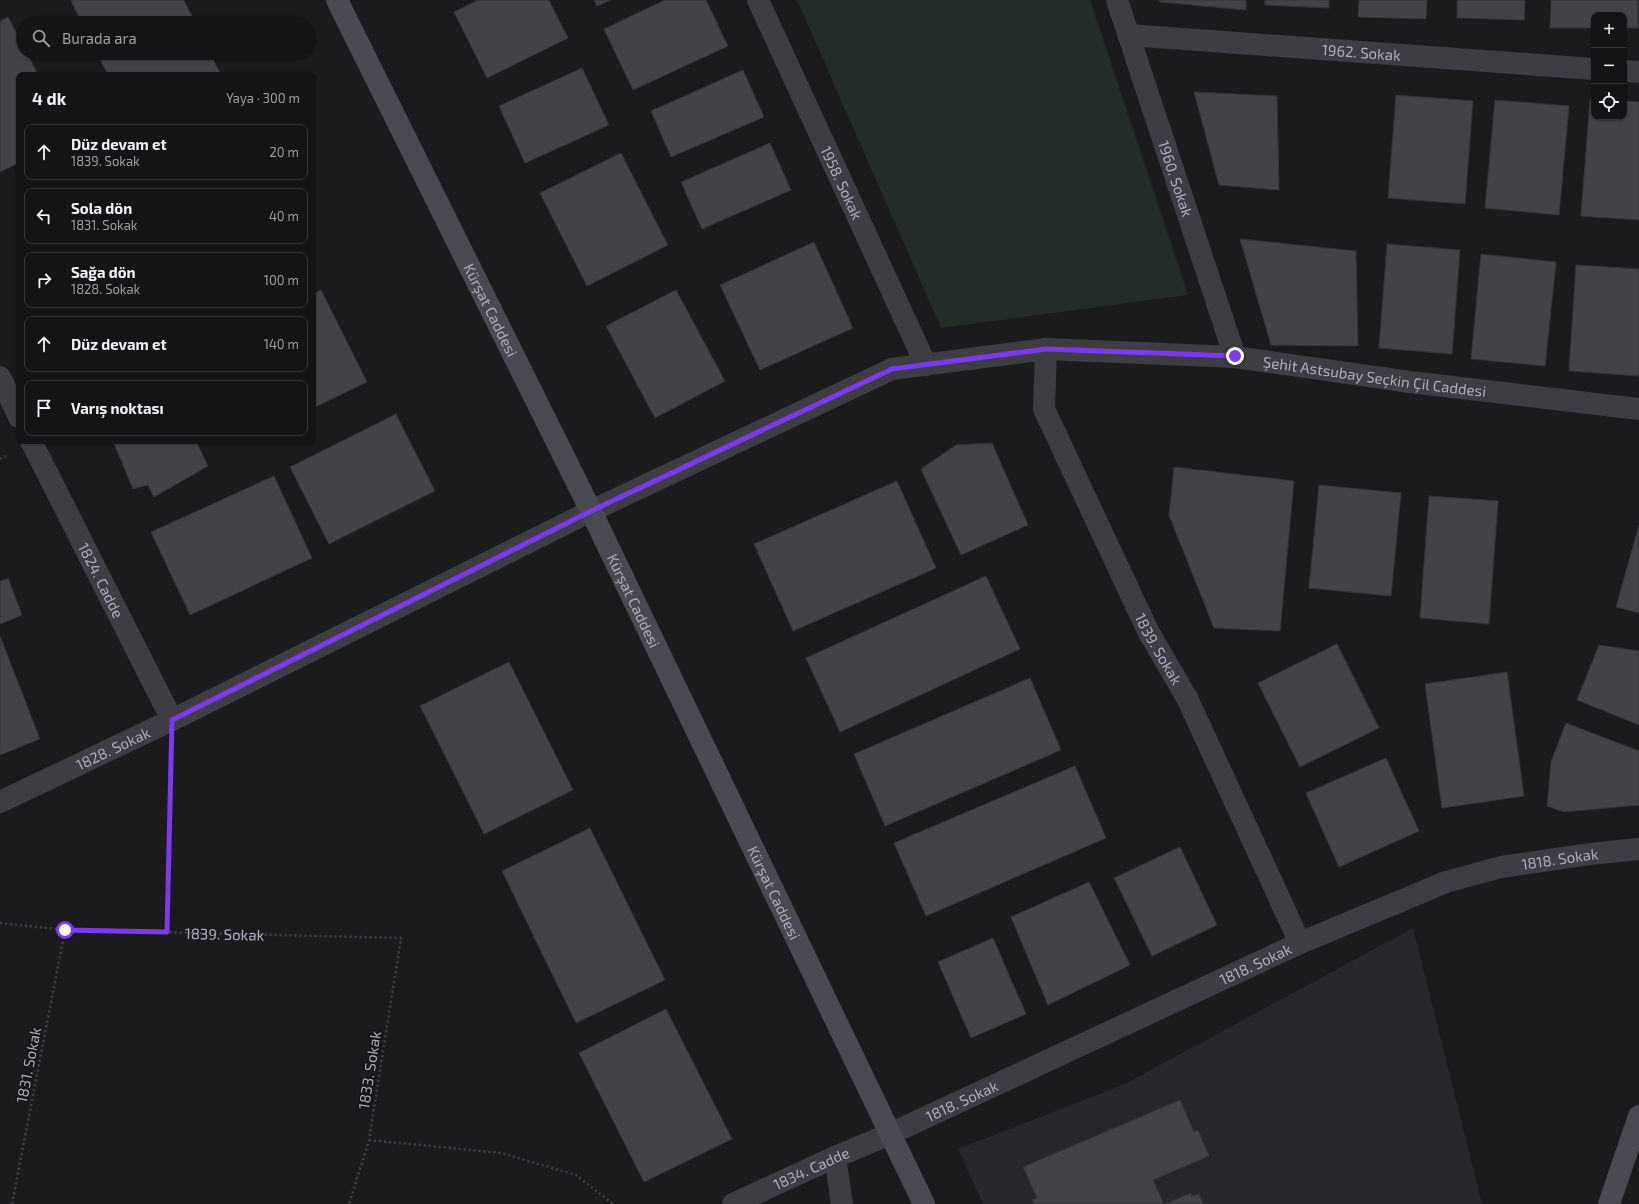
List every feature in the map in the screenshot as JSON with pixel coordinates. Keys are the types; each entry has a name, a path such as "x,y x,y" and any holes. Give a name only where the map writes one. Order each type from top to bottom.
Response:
{"street":[{"name":"Kürşat Caddesi","path":"338,0 591,511 924,1204"},
{"name":"1958. Sokak","path":"758,0 926,365"},
{"name":"1960. Sokak","path":"1117,0 1235,356"},
{"name":"1962. Sokak","path":"1129,35 1591,69"},
{"path":"1627,71 1639,72"},
{"name":"Şehit Astsubay Seçkin Çil Caddesi","path":"591,511 892,369 1046,349 1235,356 1410,382 1639,409"},
{"name":"1839. Sokak","path":"1046,349 1044,409 1148,631 1187,698 1300,943"},
{"path":"0,377 16,411"},
{"name":"1824. Cadde","path":"33,444 172,720"},
{"name":"1828. Sokak","path":"0,802 172,720 591,511"},
{"name":"1818. Sokak","path":"890,1134 1300,943 1446,882 1502,867 1590,854 1639,849"},
{"path":"1609,1204 1639,1116"},
{"name":"1834. Cadde","path":"733,1204 835,1157 890,1134"},
{"path":"835,1157 842,1204"}],"path":[{"path":"167,932 172,720"},
{"name":"1839. Sokak","path":"0,923 65,930 401,938"},
{"name":"1831. Sokak","path":"12,1204 65,930"},
{"name":"1833. Sokak","path":"349,1204 370,1140 401,938"},
{"path":"370,1140 501,1153 576,1175 613,1204"}],"shaded area":[{"path":"797,0 1090,0 1188,295 941,328"},
{"path":"1413,928 1482,1204 983,1204 958,1149 1125,1084"}],"building":[{"path":"184,0 192,16 78,16 71,1"},
{"path":"478,0 549,0 568,38 487,78 454,12"},
{"path":"594,0 611,0 597,6"},
{"path":"665,0 706,0 728,46 633,90 604,29"},
{"path":"1159,0 1246,0 1246,10 1160,2"},
{"path":"1265,0 1329,0 1329,8 1265,5"},
{"path":"1359,0 1427,0 1426,19 1358,17"},
{"path":"1457,0 1525,0 1524,20 1457,18"},
{"path":"1551,0 1638,0 1638,28 1627,28 1627,12 1591,12 1591,28 1550,28"},
{"path":"8,17 16,32 16,60 30,60 36,72 16,72 16,164 0,172 0,21"},
{"path":"100,60 214,60 220,72 106,72"},
{"path":"582,68 609,125 525,163 499,106"},
{"path":"743,70 764,117 671,157 651,111"},
{"path":"1194,92 1277,96 1279,190 1219,185"},
{"path":"1396,95 1473,101 1465,204 1388,198"},
{"path":"1590,99 1591,120 1627,120 1627,101 1639,102 1639,220 1581,216"},
{"path":"1495,100 1569,106 1559,215 1485,208"},
{"path":"770,143 791,190 702,229 681,182"},
{"path":"621,153 668,245 587,286 540,193"},
{"path":"1240,239 1356,251 1358,346 1271,345"},
{"path":"814,242 853,328 760,370 720,285"},
{"path":"1387,244 1460,250 1452,354 1379,348"},
{"path":"1481,254 1556,262 1545,366 1471,359"},
{"path":"1576,265 1639,269 1639,376 1569,371"},
{"path":"321,290 367,382 316,407 316,292"},
{"path":"676,290 725,381 655,418 606,326"},
{"path":"396,414 435,491 329,544 290,467"},
{"path":"992,443 1028,525 961,555 921,469 956,445"},
{"path":"114,444 197,444 208,466 154,497 148,485 133,489"},
{"path":"1174,467 1294,481 1280,631 1214,628 1169,515"},
{"path":"274,476 312,558 190,615 151,532"},
{"path":"897,481 936,568 793,631 754,544"},
{"path":"1319,485 1401,493 1391,596 1309,588"},
{"path":"1429,496 1498,501 1489,624 1420,618"},
{"path":"1639,525 1639,613 1616,607"},
{"path":"986,576 1020,649 840,732 806,658"},
{"path":"8,578 22,615 0,624 0,581"},
{"path":"0,636 40,739 0,755"},
{"path":"1337,644 1379,728 1300,767 1258,683"},
{"path":"1599,645 1639,651 1639,725 1577,700"},
{"path":"509,662 573,790 484,834 420,706"},
{"path":"1507,672 1524,796 1442,808 1425,684"},
{"path":"1030,678 1061,750 885,826 854,754"},
{"path":"1566,723 1639,751 1639,805 1564,812 1547,806 1551,762"},
{"path":"1386,758 1419,831 1339,867 1306,793"},
{"path":"1075,766 1106,838 926,916 894,843"},
{"path":"590,828 665,980 576,1023 502,871"},
{"path":"1180,847 1217,925 1152,956 1114,878"},
{"path":"1089,882 1130,965 1048,1005 1011,917"},
{"path":"993,938 1026,1014 971,1038 938,962"},
{"path":"666,1009 732,1139 644,1182 579,1053"},
{"path":"1180,1100 1194,1132 1198,1130 1209,1156 1153,1180 1164,1204 1034,1204 1032,1200 1037,1198 1023,1167"},
{"path":"1191,1193 1192,1196 1199,1194 1203,1204 1165,1204"}],"route":[{"path":"65,930 167,932 172,720 591,511 892,369 1046,349 1235,356"}]}
